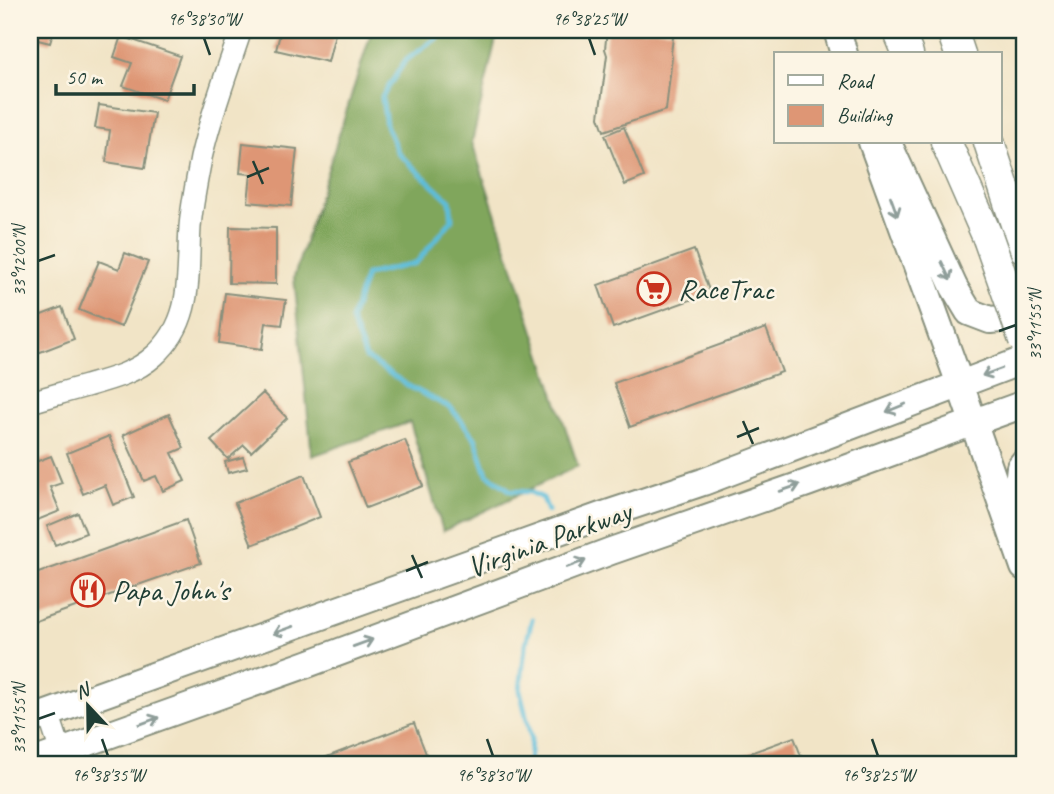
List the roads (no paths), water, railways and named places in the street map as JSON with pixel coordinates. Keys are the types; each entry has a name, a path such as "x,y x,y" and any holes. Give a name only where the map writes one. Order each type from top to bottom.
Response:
{"highway":[{"path":"898,30 907,52"},
{"path":"952,30 959,52"},
{"path":"947,144 988,238 1024,340"},
{"path":"990,144 1021,238"}],"main road":[{"path":"873,144 1024,567"},
{"path":"888,144 954,288 969,312 990,320 1024,317"},
{"name":"Virginia Parkway","path":"39,717 703,482 1024,360"},
{"name":"Virginia Parkway","path":"30,764 65,760 307,664 611,551 1024,404"},
{"path":"1013,531 1020,467 1024,462"}],"street":[{"path":"30,402 139,368 165,345 175,331 187,296 191,223 202,155 241,30"},
{"path":"39,717 65,760"}],"waterway":[{"path":"442,30 437,38 405,61 382,97 386,125 398,153 450,201 452,220 416,263 366,275 351,320 366,358 412,388 451,408 475,438 487,474 511,491 530,492 543,498 548,511"},
{"path":"529,764 531,738 520,690 532,619"}],"place":[{"name":"RaceTrac","path":"654,289"},
{"name":"Papa John's","path":"88,590"}]}
